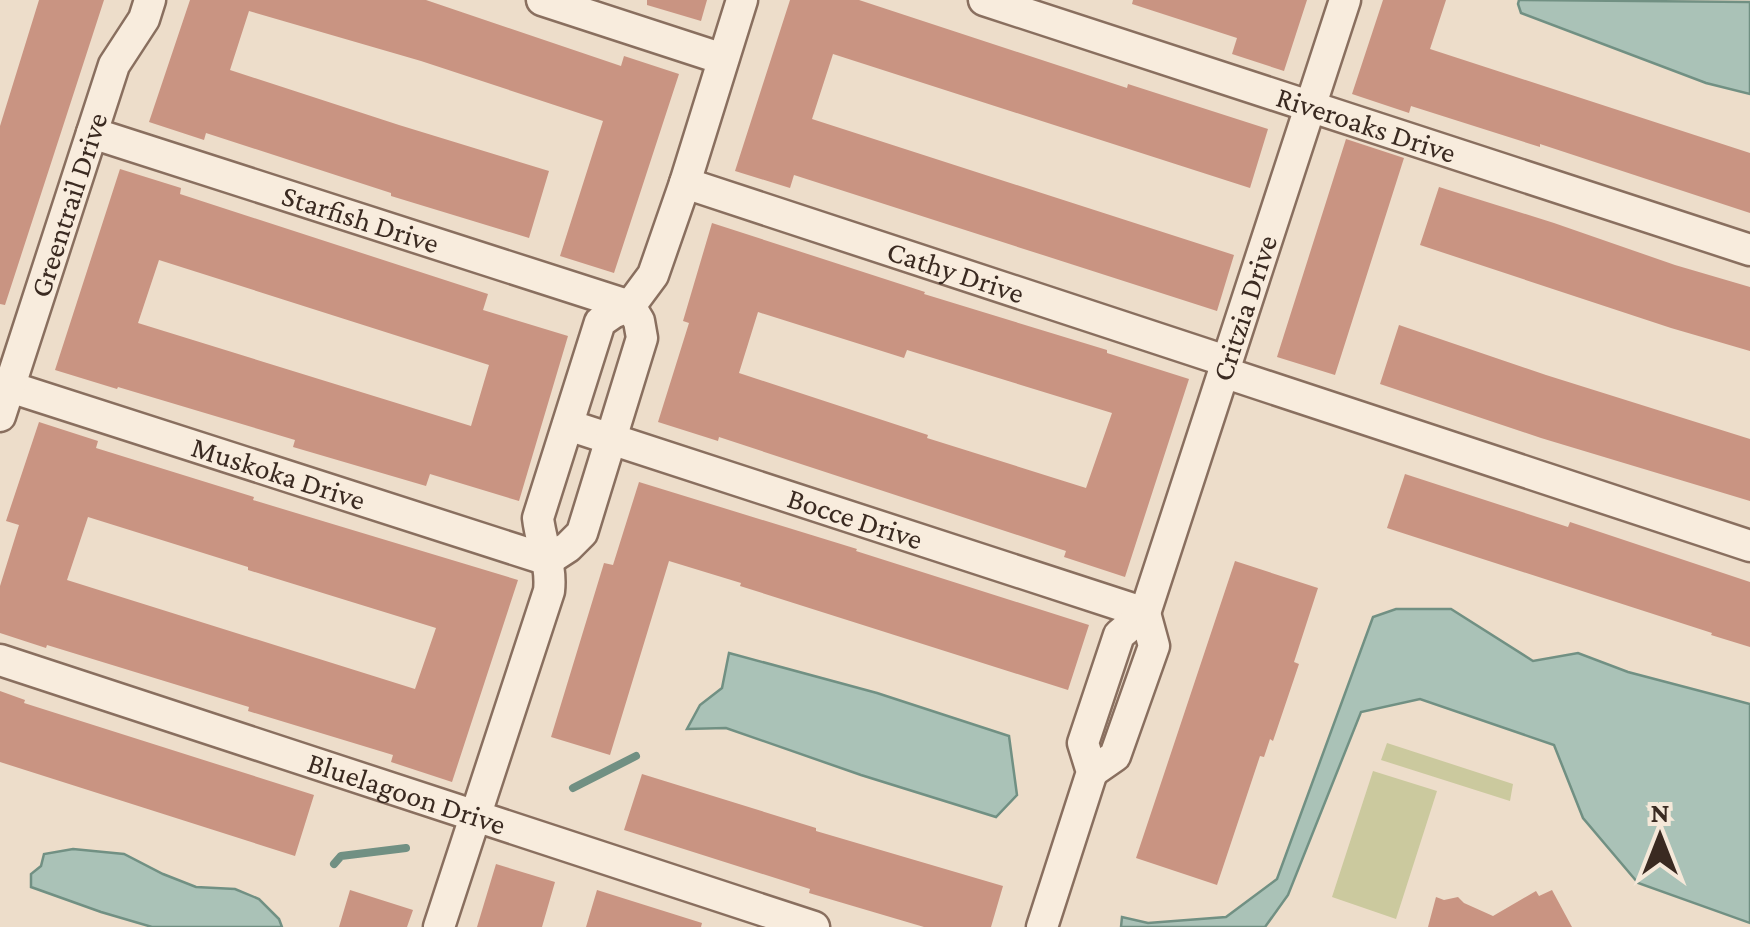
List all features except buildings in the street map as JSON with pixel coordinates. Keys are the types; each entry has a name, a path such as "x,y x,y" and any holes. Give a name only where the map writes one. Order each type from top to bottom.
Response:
{"street":[{"name":"Greentrail Drive","path":"5,401 114,65 144,19 150,0"},
{"path":"542,0 723,59"},
{"path":"439,927 549,591 551,574 538,518 600,322 630,306 653,275 742,0"},
{"name":"Riveroaks Drive","path":"984,0 1750,250"},
{"name":"Critzia Drive","path":"1042,927 1092,772 1083,743 1118,635 1145,613 1345,0"},
{"name":"Starfish Drive","path":"92,133 630,306"},
{"name":"Cathy Drive","path":"684,183 1750,546"},
{"path":"548,560 568,548 582,533 642,338 639,321 630,306"},
{"name":"Muskoka Drive","path":"5,401 548,560"},
{"name":"Bocce Drive","path":"568,425 1145,613"},
{"name":"Bluelagoon Drive","path":"0,660 814,927"}],"shaded area":[{"path":"1519,0 1750,2 1750,94 1706,83 1521,13"},
{"path":"1396,609 1451,609 1533,661 1578,653 1628,672 1750,704 1750,923 1638,883 1583,818 1554,745 1420,699 1361,712 1288,895 1265,927 1121,927 1122,917 1148,923 1226,917 1277,879 1373,617"},
{"path":"729,653 877,693 1009,736 1017,795 996,817 726,728 687,729 700,705 722,688"},
{"path":"1387,743 1513,784 1510,801 1381,760"},
{"path":"1373,771 1437,791 1396,919 1332,897"},
{"path":"73,849 124,854 196,887 235,889 259,899 282,927 152,927 31,887 31,874 41,866 44,854"}],"waterway":[{"path":"573,788 636,756"},
{"path":"334,864 341,856 406,848"}]}
